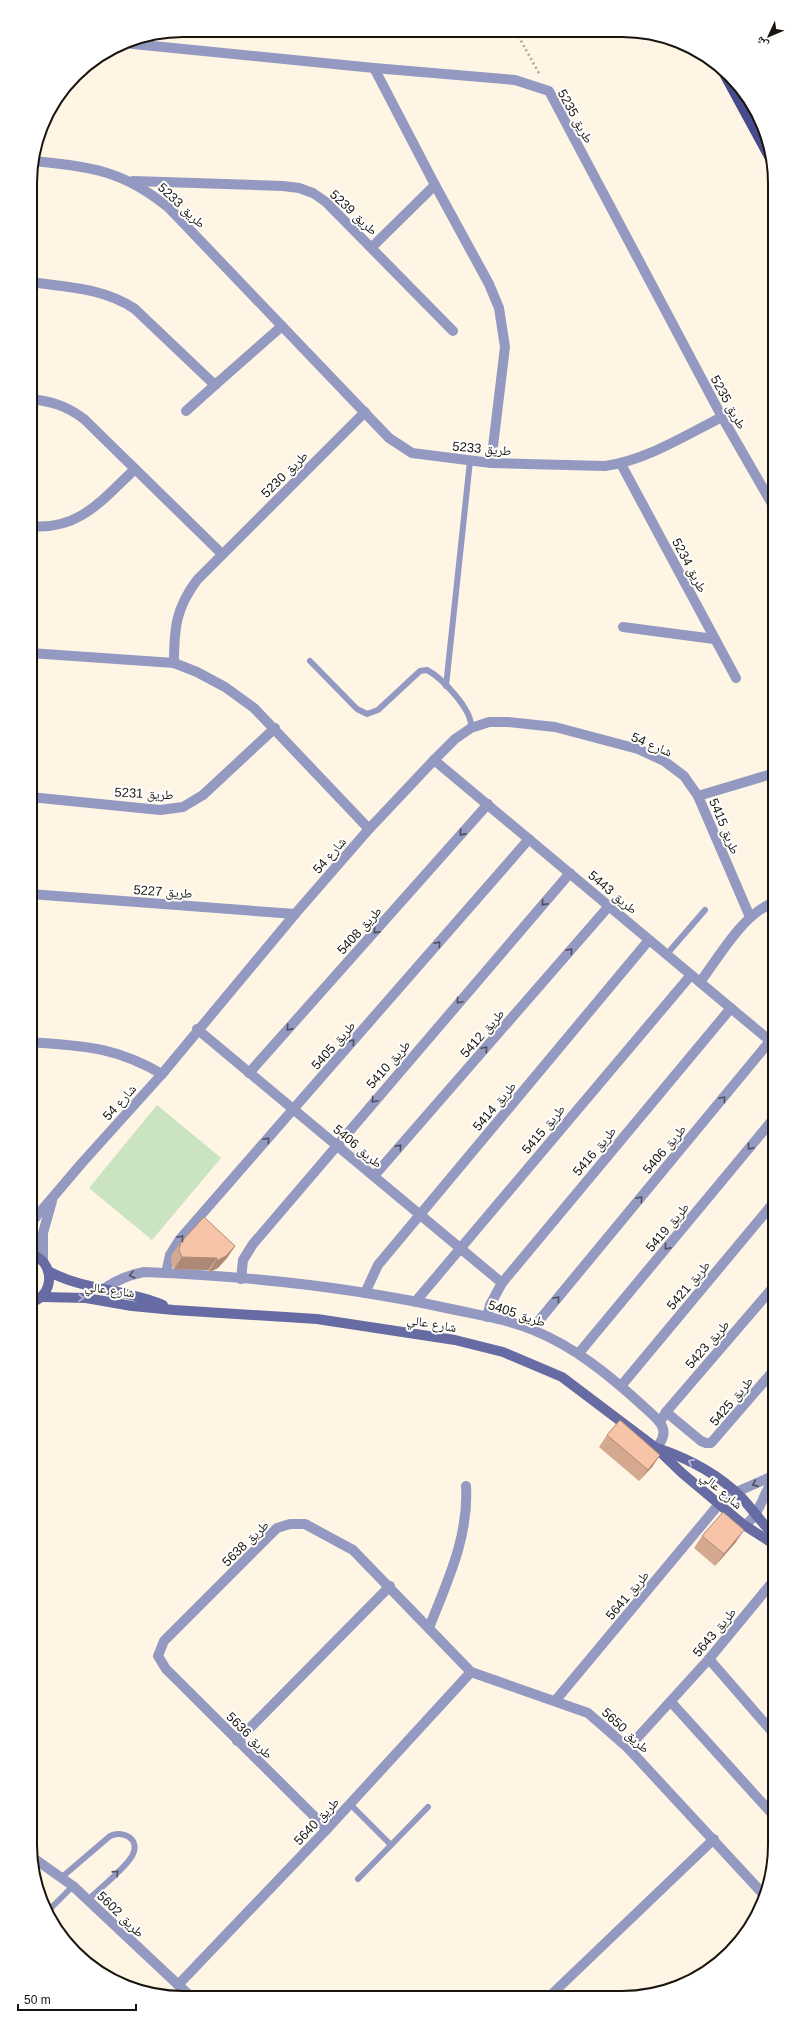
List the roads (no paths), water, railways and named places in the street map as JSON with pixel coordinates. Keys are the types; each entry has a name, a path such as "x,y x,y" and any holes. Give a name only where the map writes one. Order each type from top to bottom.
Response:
{"main road":[{"path":"730,85 763,146"}],"street":[{"name":"طريق 5235","path":"138,44 374,68 515,80 549,91 722,417 768,497"},
{"path":"374,68 489,284 502,321 505,347 491,463"},
{"name":"طريق 5233","path":"38,162 85,166 108,172 131,180 151,193 170,208 389,438 412,453 491,463 605,466 621,464 638,458 722,417"},
{"name":"طريق 5239","path":"131,180 299,188 313,193 326,202 372,247 453,331"},
{"path":"372,247 435,185"},
{"path":"37,283 106,293 121,300 135,309 215,385"},
{"path":"186,411 282,326"},
{"path":"37,400 55,403 70,409 84,419 222,554"},
{"name":"طريق 5230","path":"174,663 174,630 186,595 222,554 365,412"},
{"name":"طريق 5234","path":"621,464 736,678"},
{"path":"37,526 60,525 81,517 91,510 135,469"},
{"path":"623,627 714,639"},
{"path":"37,653 174,663 197,672 225,687 254,708 275,728 369,829"},
{"name":"شارع 54","path":"37,1216 162,1074 197,1029 369,829 434,760 456,739 471,728 489,722 508,722 555,727 638,749 664,760 684,776 698,796"},
{"name":"طريق 5231","path":"37,798 160,810 183,807 203,795 275,728"},
{"name":"طريق 5443","path":"434,760 768,1039"},
{"name":"طريق 5415","path":"750,917 698,796 768,776"},
{"name":"طريق 5408","path":"249,1073 488,804"},
{"name":"طريق 5405","path":"166,1273 174,1246 529,839"},
{"name":"طريق 5410","path":"241,1279 243,1260 253,1244 336,1145 570,873"},
{"name":"طريق 5227","path":"37,895 295,914"},
{"path":"700,982 750,917 768,905"},
{"name":"طريق 5412","path":"374,1176 609,906"},
{"name":"طريق 5414","path":"365,1293 378,1265 649,940"},
{"name":"طريق 5415","path":"416,1301 691,975"},
{"name":"طريق 5416","path":"488,1317 490,1305 502,1283 731,1008"},
{"name":"طريق 5406","path":"197,1029 502,1283"},
{"path":"37,1043 93,1047 113,1051 132,1058 162,1074"},
{"name":"طريق 5406","path":"532,1329 768,1049"},
{"name":"طريق 5419","path":"579,1353 768,1126"},
{"name":"شارع 54","path":"43,1261 43,1233 53,1197"},
{"name":"طريق 5421","path":"621,1386 768,1209"},
{"path":"37,1258 43,1261 48,1271 49,1285 42,1297 37,1300"},
{"name":"شارع عالي","path":"48,1271 64,1280 102,1290 148,1299 174,1310"},
{"name":"طريق 5405","path":"102,1290 115,1281 129,1275 144,1272 166,1273 296,1284 365,1293 416,1301 488,1317 532,1329 579,1353 621,1386 660,1422"},
{"name":"طريق 5423","path":"660,1422 666,1412 768,1293"},
{"name":"شارع عالي","path":"42,1297 86,1298 132,1306 174,1310 317,1319 455,1340 503,1352 562,1377 656,1448 719,1505 744,1525 768,1540"},
{"name":"طريق 5425","path":"666,1412 701,1441 711,1443 768,1377"},
{"path":"656,1448 662,1442 664,1435 660,1422"},
{"name":"شارع عالي","path":"656,1448 679,1456 696,1465 735,1492 756,1514 768,1530"},
{"name":"طريق 5641","path":"555,1701 725,1497 768,1479"},
{"path":"429,1628 460,1547 466,1517 466,1486"},
{"path":"744,1525 752,1520 756,1514 763,1495 768,1487"},
{"name":"طريق 5638","path":"158,1656 164,1641 277,1528 290,1524 305,1524 353,1550 390,1586 471,1672"},
{"path":"763,1525 768,1526"},
{"path":"238,1741 390,1586"},
{"name":"طريق 5643","path":"628,1748 709,1659 768,1587"},
{"name":"طريق 5636","path":"158,1656 166,1669 327,1829"},
{"path":"709,1659 768,1727"},
{"name":"طريق 5650","path":"471,1672 588,1712 628,1748 714,1839 760,1891"},
{"name":"طريق 5640","path":"178,1985 327,1829 471,1672"},
{"path":"671,1702 768,1810"},
{"path":"555,1991 714,1839"},
{"name":"طريق 5602","path":"38,1861 73,1886 185,1991"}],"lane":[{"path":"446,686 470,460"},
{"path":"310,661 357,708 367,714 378,710 420,671 430,672 446,686 458,700 472,721 471,728"},
{"path":"667,954 705,910"},
{"path":"350,1804 391,1845"},
{"path":"358,1879 428,1807"},
{"path":"62,1877 110,1836 116,1833 128,1836 135,1846 131,1858 88,1900"},
{"path":"51,1908 73,1886"}]}
